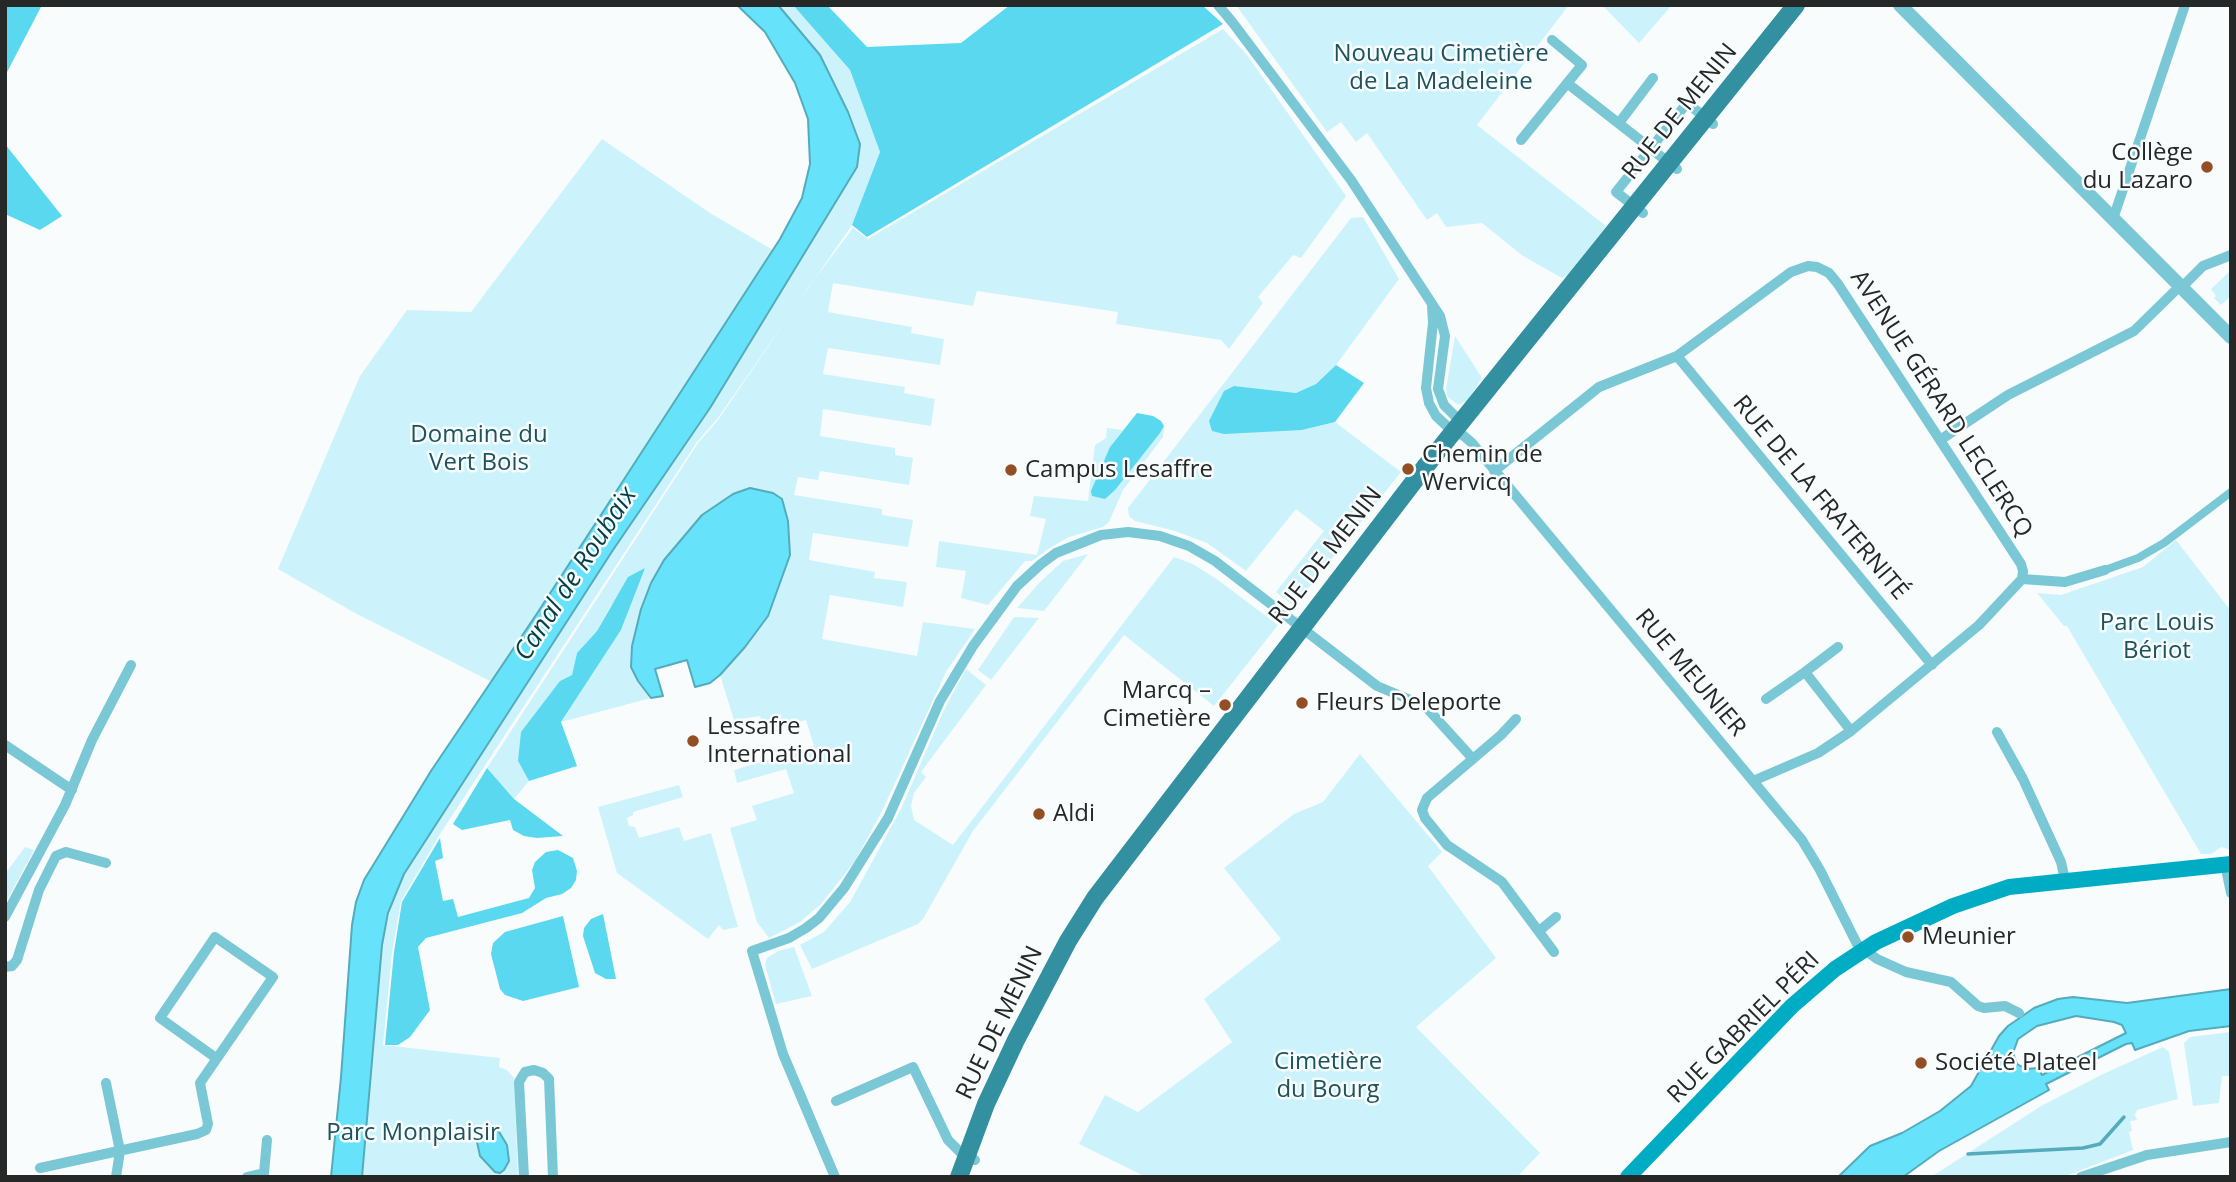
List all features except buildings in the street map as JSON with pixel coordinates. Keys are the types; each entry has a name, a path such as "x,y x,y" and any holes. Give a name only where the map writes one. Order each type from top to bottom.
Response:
{"main road":[{"name":"RUE DE MENIN","path":"1710,121 1796,5"},
{"name":"RUE DE MENIN","path":"959,1177 970,1164 1069,958 1091,922 1307,630 1460,431 1807,5"},
{"name":"RUE GABRIEL PÉRI","path":"1628,1177 1791,1006 1863,950 1894,933 1978,897 2020,885 2228,864"}],"street":[{"path":"1218,5 1359,192 1440,316 1445,331 1439,393 1460,431"},
{"path":"1900,5 2231,337"},
{"path":"2113,219 2185,5"},
{"path":"1521,140 1583,65 1552,40"},
{"path":"1619,123 1653,78"},
{"path":"1567,83 1674,166"},
{"path":"1639,210 1616,192 1651,148 1687,103 1710,121"},
{"path":"1940,440 2008,395 2134,331 2203,266 2231,255"},
{"name":"AVENUE GÉRARD LECLERCQ","path":"1494,471 1599,387 1677,356 1791,272 1808,266 1821,268 1838,284 2021,564 2022,579"},
{"name":"RUE DE LA FRATERNITÉ","path":"1677,356 1932,665"},
{"name":"RUE MEUNIER","path":"1460,431 1810,850 1854,939 1863,950"},
{"path":"1753,781 1818,753 1851,731 1987,618 2022,579 2065,582 2138,558 2155,549 2231,492"},
{"path":"835,1177 783,1054 752,951 789,938 806,928 844,888 887,818 940,701 973,646 1017,586 1056,553 1087,540 1119,533 1151,534 1179,541 1215,561 1377,686 1430,710 1473,759"},
{"path":"1766,699 1838,647"},
{"path":"5,917 72,790 92,740 131,665"},
{"path":"1805,672 1851,731"},
{"path":"1516,719 1427,799 1423,814 1451,848 1502,882 1554,952"},
{"path":"1997,732 2023,779 2061,862 2065,880"},
{"path":"5,745 72,790"},
{"path":"5,967 12,966 18,960 39,890 56,856 66,852 106,863"},
{"path":"2228,864 2231,893"},
{"path":"1539,931 1556,917"},
{"path":"40,1167 197,1135 206,1130 208,1124 200,1087 216,1058 273,977 215,937 160,1018 216,1058"},
{"path":"1863,950 1906,972 1947,979 1978,1006 2005,1006 2019,1013"},
{"path":"836,1101 913,1067 948,1140 970,1164"},
{"path":"524,1177 519,1082 525,1072 534,1070 549,1079 552,1177"},
{"path":"106,1083 120,1151 116,1177"},
{"path":"247,1177 264,1173 267,1140"},
{"path":"2081,1177 2147,1155 2231,1142"},
{"path":"2100,1177 2108,1166"}],"green space":[{"name":"Parc Monplaisir","path":"778,5 793,5 850,70 880,152 852,225 718,418 697,442 440,834 401,901 392,952 383,1045 500,1058 499,1067 507,1070 514,1078 518,1177 362,1177 382,945 395,891 613,550 710,408 778,296 848,112 820,55"},
{"name":"Nouveau Cimetière de La Madeleine","path":"1236,5 1569,5 1477,125 1606,226 1570,274 1562,278 1523,256 1482,223 1446,227 1437,213 1427,220 1367,133 1356,142 1341,122 1327,132"},
{"name":"Nouveau Cimetière de La Madeleine","path":"1602,5 1672,5 1639,43"},
{"path":"1223,29 1247,55 1346,196 1301,258 1293,255 1258,297 1263,303 1229,349 1221,340 1116,324 1118,312 977,291 973,306 833,283 828,312 912,327 911,333 944,339 940,365 828,348 823,374 905,387 904,393 935,399 931,426 823,409 820,436 895,448 895,455 913,458 909,485 820,471 818,480 798,477 794,495 882,509 882,515 913,520 908,547 813,533 809,560 875,572 874,578 907,582 903,607 830,595 822,639 917,656 923,622 975,629 946,672 883,809 855,861 821,904 800,922 769,938 757,922 730,828 757,820 752,806 794,793 786,769 737,783 734,770 814,746 806,720 764,731 760,716 734,720 720,675 768,616 790,555 702,515 664,560 641,609 638,681 651,698 561,722 621,630 632,601 611,605 597,631 577,653 572,675 560,681 518,761 529,781 514,799 487,768 698,443 718,420 810,285 853,228 868,239"},
{"name":"Domaine du Vert Bois","path":"602,139 710,213 773,250 492,682 355,613 278,569 360,376 407,310 471,312"},
{"path":"1363,217 1399,279 1336,365 1316,384 1296,393 1234,386 1302,430 1335,422 1401,472 1294,606 1276,592 1324,531 1296,509 1246,571 1207,543 1175,531 1135,521 1129,516 1128,508 1351,218"},
{"path":"2231,270 2231,296 2221,305 2214,298 2216,296 2211,289"},
{"path":"1455,336 1482,378 1467,401 1458,405 1447,396 1446,389"},
{"path":"1164,426 1163,437 1123,490 1109,522 1103,527 1069,537 1032,561 1025,561 988,605 961,598 966,571 936,567 939,541 1037,555 1046,519 1030,516 1034,496 1088,501 1095,445 1106,438 1107,428 1123,430 1110,447 1160,433"},
{"name":"Parc Louis Bériot","path":"2176,540 2231,611 2231,850 2221,847 2211,854 2201,854 2067,626 2064,626 2037,593 2061,595 2143,567"},
{"path":"1088,554 1044,611 1017,608 1063,561"},
{"path":"1174,557 1193,564 1218,580 1278,625 1214,706 1124,635 973,831 923,919 918,924 812,969 800,945 824,932 850,902 901,809 944,710 966,669 986,685 921,772 926,777 914,793 911,806 914,820 953,845"},
{"path":"1014,617 1039,618 991,680 978,670"},
{"name":"Cimetière du Bourg","path":"1360,754 1442,852 1428,866 1496,958 1416,1027 1540,1153 1517,1177 1146,1177 1079,1144 1105,1095 1138,1112 1232,1042 1204,999 1281,939 1224,868 1294,814 1323,802"},
{"path":"679,785 683,797 633,812 633,815 627,818 629,826 635,827 639,838 679,827 684,841 711,833 738,927 723,930 719,925 708,939 617,873 598,807"},
{"path":"25,847 34,850 5,904 5,874"},
{"path":"794,947 812,996 776,1004 765,965 767,958 778,951"},
{"path":"2231,1032 2231,1076 2222,1076 2219,1103 2193,1106 2184,1043 2190,1037"},
{"path":"2163,1047 2169,1052 2178,1099 2137,1110 2137,1120 2130,1121 2132,1131 2129,1132 2133,1150 2063,1177 1931,1177 2041,1106"}],"shaded area":[{"path":"5,5 42,5 5,76"},
{"path":"793,5 827,5 867,47 961,43 1010,5 1202,5 1223,24 867,237 852,225 880,152 850,70"},
{"path":"5,144 62,216 40,230 5,214"},
{"path":"1336,365 1364,383 1335,422 1302,430 1224,434 1212,431 1209,421 1224,391 1234,386 1296,393 1316,384"},
{"path":"1137,413 1153,416 1164,426 1115,490 1105,499 1092,496 1091,491 1110,447"},
{"path":"645,568 621,630 561,722 577,766 529,781 518,761 521,732 560,681 572,675 577,653 597,631 628,577"},
{"path":"487,768 514,799 563,836 524,836 513,830 510,820 462,830 453,824"},
{"path":"440,838 443,858 435,861 443,901 453,899 458,917 529,898 535,888 532,870 535,862 546,852 558,850 573,858 577,871 576,880 571,888 562,894 546,898 522,913 426,938 418,947 430,1010 410,1037 398,1045 385,1045 402,902"},
{"path":"603,914 616,979 606,979 595,973 583,936 584,928 591,919"},
{"path":"563,916 579,987 523,1001 505,995 500,989 491,954 493,943 505,932"}],"water":[{"name":"Canal de Roubaix","path":"737,5 778,5 820,55 848,112 860,144 857,167 710,408 613,550 404,874 388,913 382,945 362,1177 331,1177 352,925 364,880 431,771 536,615 780,239 802,198 810,164 808,119 795,83 765,32"},
{"path":"750,488 773,493 782,499 788,521 790,555 768,616 745,647 710,683 695,687 687,660 655,669 663,696 651,698 631,667 632,646 651,583 664,560 702,515 733,494"},
{"path":"2231,989 2231,1026 2189,1031 2135,1050 2132,1043 2126,1044 2046,1084 2049,1090 1939,1151 1903,1177 1838,1177 1870,1146 1902,1133 1940,1111 1971,1086 1999,1036 2008,1026 2034,1008 2058,999 2073,997 2127,1003","holes":["2076,1016 2122,1025 2126,1033 2042,1075 2038,1068 2026,1069 2017,1064 2013,1053 2018,1039 2037,1026"]},
{"path":"485,1129 498,1130 507,1145 509,1161 500,1173 495,1172 480,1156 476,1137 477,1132"}],"waterway":[{"path":"1968,1154 2083,1148 2100,1144 2124,1117"}],"place":[{"name":"Collège du Lazaro","path":"2207,167"},
{"name":"Chemin de Wervicq","path":"1408,469"},
{"name":"Campus Lesaffre","path":"1011,470"},
{"name":"Fleurs Deleporte","path":"1302,703"},
{"name":"Marcq – Cimetière","path":"1225,705"},
{"name":"Lessafre International","path":"693,741"},
{"name":"Aldi","path":"1039,814"},
{"name":"Meunier","path":"1908,937"},
{"name":"Société Plateel","path":"1921,1063"}]}
